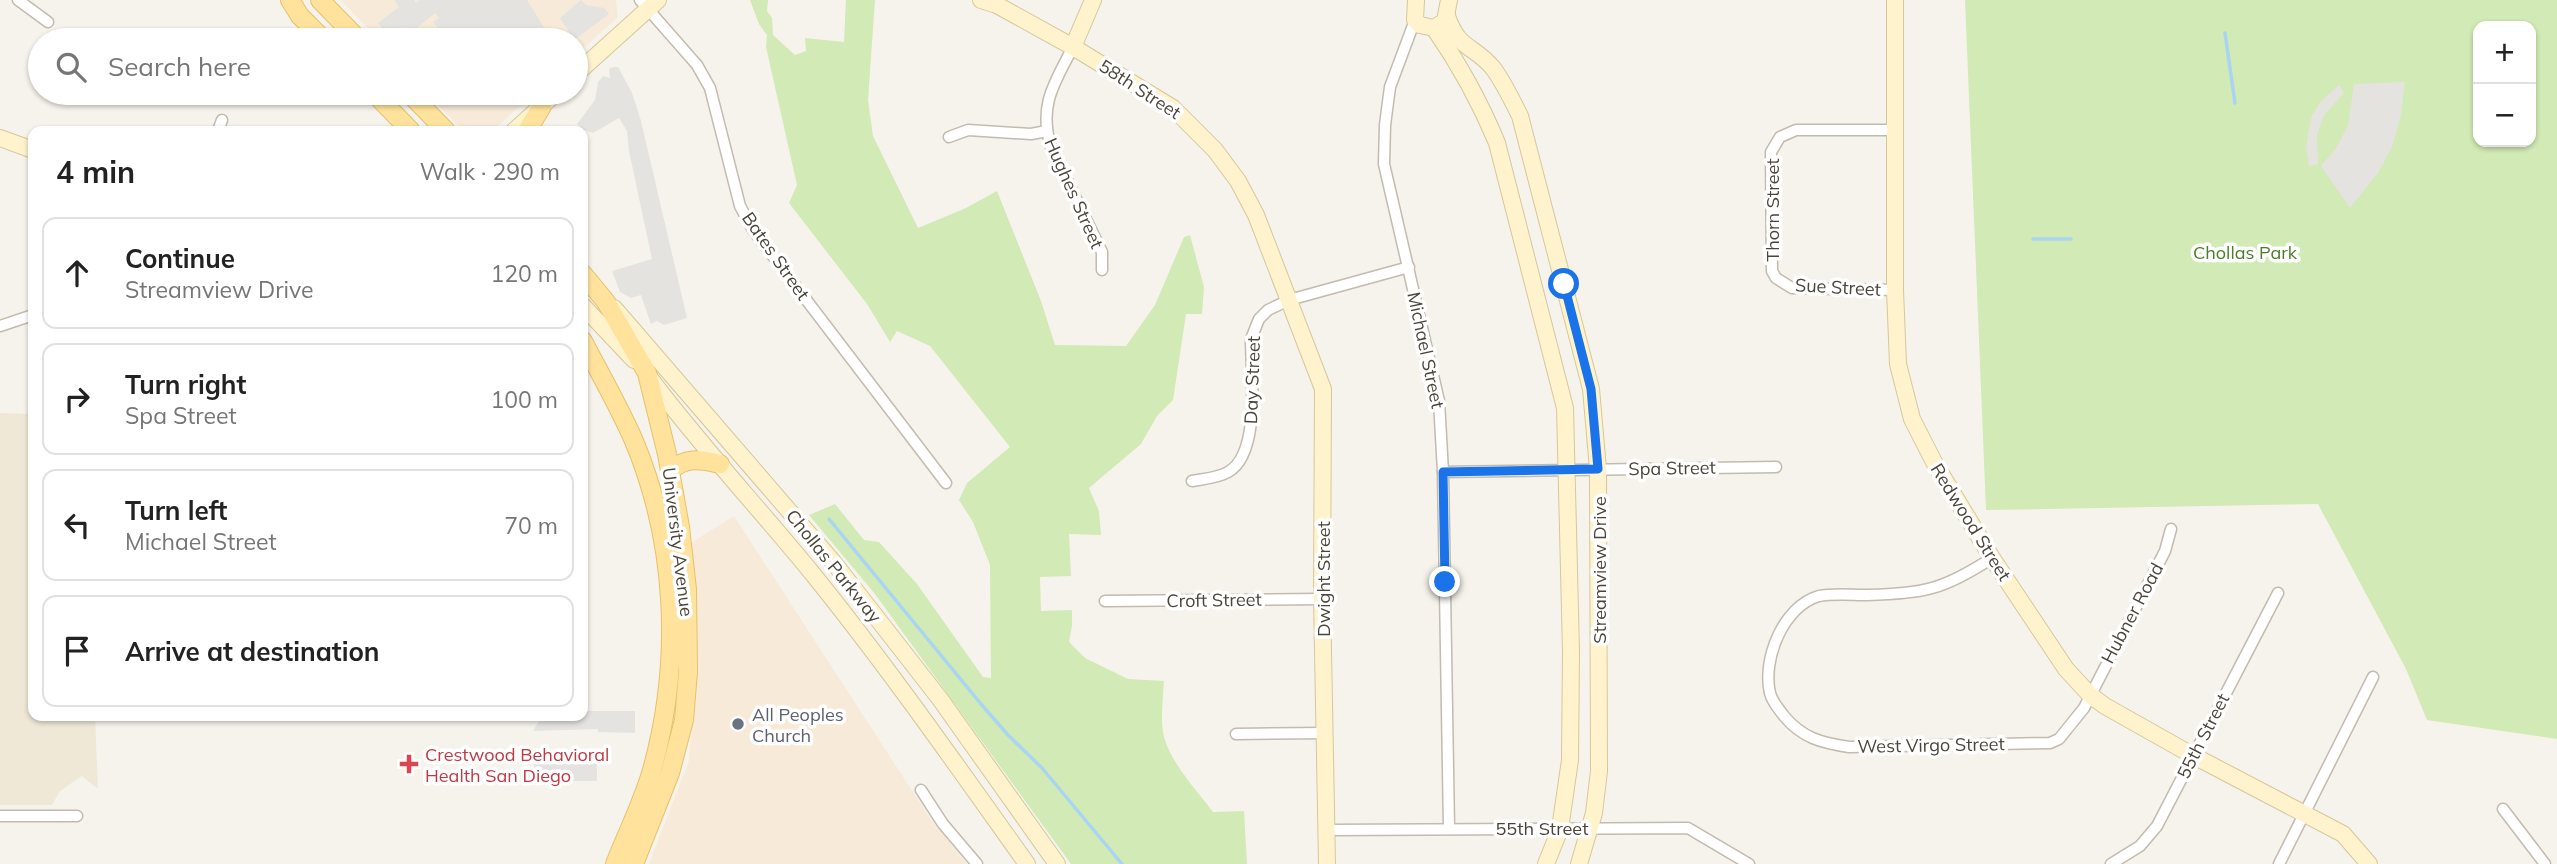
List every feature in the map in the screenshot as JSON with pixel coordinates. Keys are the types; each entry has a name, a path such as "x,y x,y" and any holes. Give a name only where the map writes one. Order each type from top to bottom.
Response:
{"main road":[{"path":"290,0 312,28"},
{"path":"320,0 347,28"},
{"name":"58th Street","path":"981,0 997,5 1073,47 1173,108 1216,150 1238,181 1256,215 1289,300"},
{"name":"Hughes Street","path":"1073,47 1093,0"},
{"path":"1415,0 1426,25 1440,26 1448,8"},
{"name":"Redwood Street","path":"1895,0 1895,290 1898,364 1912,419 1935,464 1992,558 2066,669 2090,695 2192,755 2343,834 2369,864"},
{"path":"588,62 649,3"},
{"name":"Streamview Drive","path":"1448,8 1453,33 1460,42 1492,67 1520,116 1591,389 1598,469 1599,771 1591,828 1579,864"},
{"name":"Streamview Drive","path":"1426,25 1450,50 1484,110 1496,143 1563,394 1571,652 1570,760 1560,829 1546,864"},
{"path":"386,105 406,126"},
{"path":"421,105 441,126"},
{"path":"520,126 542,106"},
{"path":"530,126 542,106"},
{"path":"0,138 28,148"},
{"name":"University Avenue","path":"588,280 628,338 647,373 670,471 687,589 688,672 684,720 670,773 634,864"},
{"name":"Chollas Parkway","path":"588,280 649,346 834,563 940,699 1058,864"},
{"name":"Dwight Street","path":"1289,300 1323,389 1322,599 1326,864"},
{"name":"Chollas Parkway","path":"588,311 647,373 674,411 812,573 913,704 1027,864"},
{"name":"University Avenue","path":"588,351 634,442 660,524 670,588 670,664 662,724 652,772 615,864"},
{"path":"670,471 680,462 692,460 720,464"}],"street":[{"path":"18,0 48,22"},
{"name":"Bates Street","path":"649,3 697,65 710,88 740,206 753,230 946,483"},
{"name":"Michael Street","path":"1426,25 1407,47 1391,88 1384,147 1389,190 1439,401 1443,472 1449,828"},
{"name":"Hughes Street","path":"1073,47 1049,93 1047,131 1051,147 1102,252 1102,270"},
{"path":"220,126 222,120"},
{"path":"948,137 968,130 1031,134 1047,131"},
{"name":"Thorn Street","path":"1782,282 1772,271 1771,152 1780,137 1796,130 1896,130"},
{"name":"Day Street","path":"1192,481 1226,473 1236,467 1245,455 1251,437 1251,339 1255,325 1268,310 1289,300 1409,267"},
{"name":"Sue Street","path":"1782,282 1792,288 1895,290"},
{"path":"0,326 28,317"},
{"name":"Spa Street","path":"1443,472 1776,467"},
{"name":"Hubner Road","path":"2090,695 2165,551 2171,529"},
{"name":"West Virgo Street","path":"1992,558 1953,582 1934,590 1904,594 1819,596 1801,607 1786,623 1773,646 1768,669 1770,694 1776,706 1805,736 1826,744 1849,747 2050,743 2059,739 2084,708 2090,695"},
{"name":"55th Street","path":"2111,864 2140,846 2157,826 2278,593"},
{"name":"Croft Street","path":"1105,601 1322,599"},
{"path":"2279,864 2373,677"},
{"path":"1236,734 1325,733"},
{"path":"921,790 943,824 977,864"},
{"path":"2503,809 2545,864"},
{"path":"0,816 77,816"},
{"name":"55th Street","path":"1326,830 1688,828 1749,864"}],"shaded area":[{"path":"341,0 616,0 618,17 588,44 588,28 368,28"},
{"path":"394,0 414,0 416,3 420,0 527,0 544,28 438,28 433,22 439,18 435,13 417,28 382,28 378,23 399,7"},
{"path":"581,0 586,5 604,8 609,14 588,30 566,28 560,18"},
{"path":"618,67 632,93 641,121 687,318 664,325 657,321 651,324 641,295 631,298 620,292 612,271 652,259 627,131 619,118 593,133 588,131 588,126 577,124 595,100 598,82 603,76 610,78 609,69"},
{"path":"2405,82 2401,115 2392,147 2378,173 2350,208 2321,166 2337,147 2348,125 2354,84"},
{"path":"2339,85 2344,93 2324,115 2317,135 2318,164 2309,166 2306,146 2311,118 2320,102"},
{"path":"438,105 521,105 498,126 458,126"},
{"path":"0,413 28,414 28,721 95,721 98,789 82,776 60,791 52,805 0,805"},
{"path":"734,516 933,823 968,864 649,864 689,761 696,674 686,546"},
{"path":"588,711 635,711 635,733 598,732 598,729 533,731 539,721 588,721"},
{"path":"534,757 597,757 597,781 534,781"}],"green space":[{"path":"750,0 768,0 767,11 772,18 773,35 795,55 806,51 805,38 844,42 846,0 875,0 868,100 873,136 918,228 966,208 997,191 1041,301 1055,345 1126,346 1155,305 1184,237 1190,235 1204,287 1202,314 1186,314 1173,400 1157,416 1141,444 1089,488 1099,511 1101,535 1069,534 1071,576 1040,577 1041,611 1072,610 1069,642 1085,658 1128,679 1164,681 1162,724 1168,747 1179,767 1213,812 1244,811 1247,864 1071,864 875,594 809,515 835,504 864,540 879,542 917,584 983,677 991,678 990,565 973,522 959,500 967,483 1010,447 930,346 897,331 890,342 867,304 789,203 797,185 766,47 767,35 759,24"},
{"name":"Chollas Park","path":"1965,0 2557,0 2557,739 2427,720 2406,669 2318,504 1986,510"}],"waterway":[{"path":"2225,33 2235,103"},
{"path":"2033,239 2071,239"},
{"path":"829,519 981,704 1042,768 1122,864"}],"place":[{"name":"All Peoples Church","path":"738,724"},
{"name":"Crestwood Behavioral Health San Diego","path":"409,764"}],"route":[{"path":"1445,582 1443,472 1598,469 1591,389 1564,284"}]}
